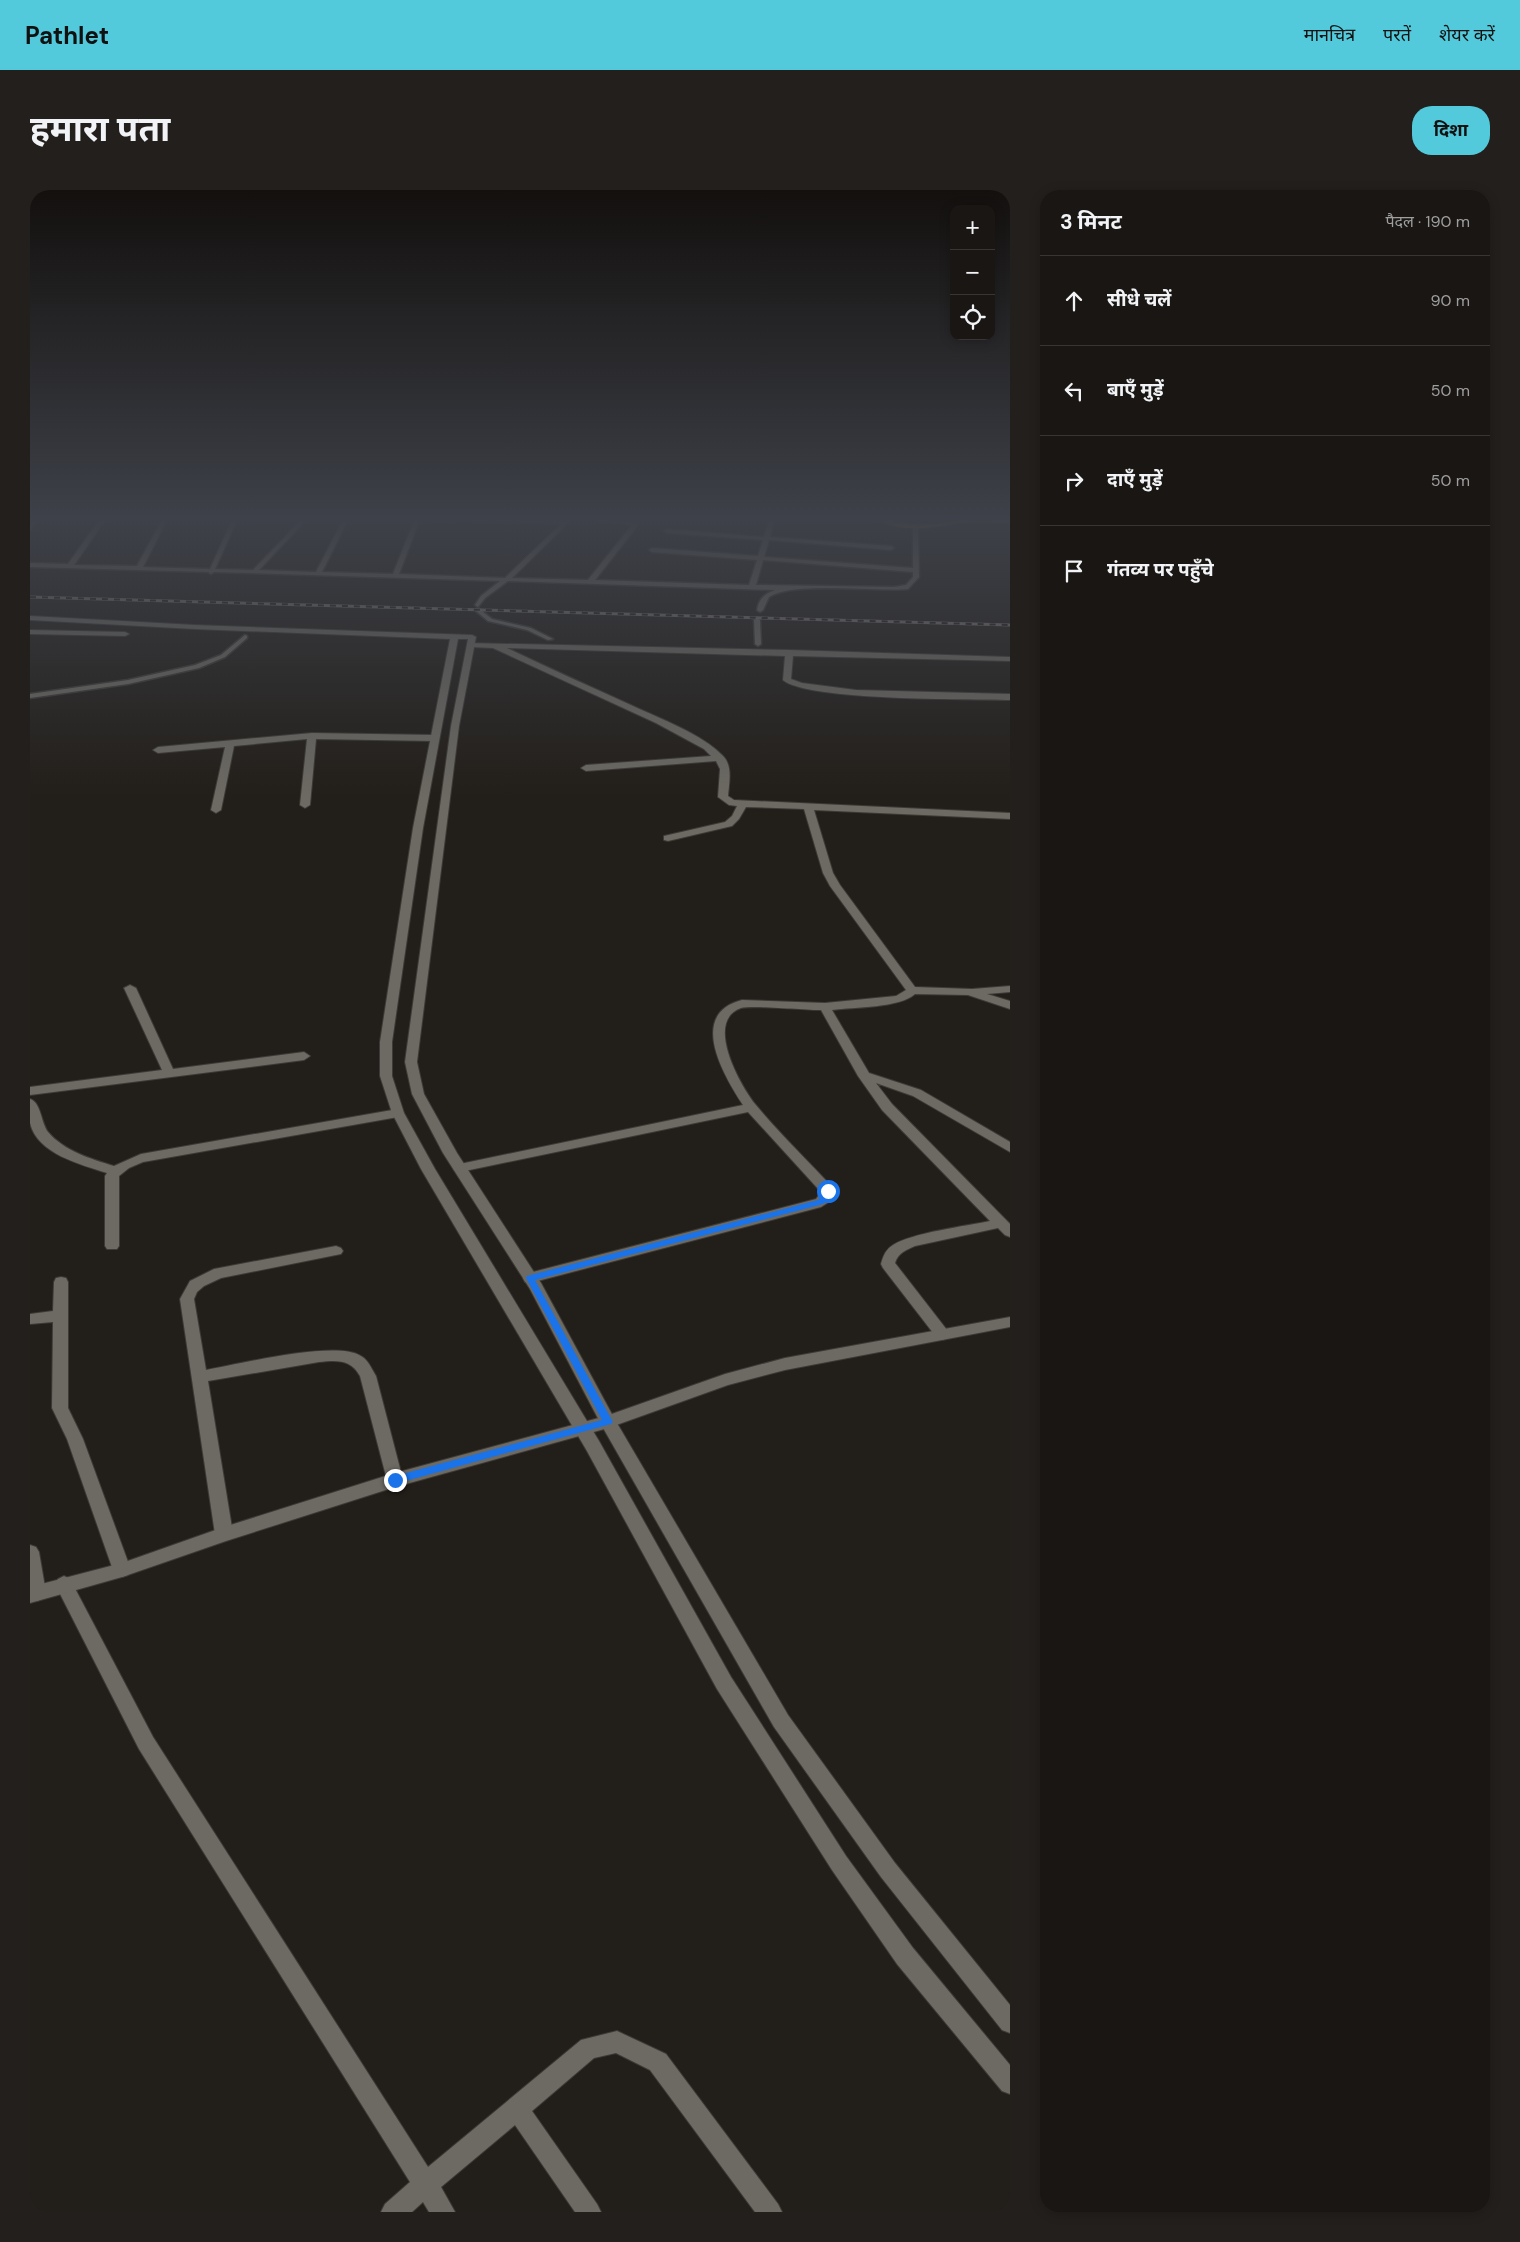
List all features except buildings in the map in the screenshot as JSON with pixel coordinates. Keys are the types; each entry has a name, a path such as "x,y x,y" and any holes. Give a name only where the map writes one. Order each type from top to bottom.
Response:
{"street":[{"path":"30,618 471,641 550,639 1010,651"},
{"path":"31,632 48,620"},
{"path":"31,632 136,634"},
{"path":"175,635 453,640"},
{"path":"453,640 418,828 386,1042 386,1076 398,1113 428,1169 582,1430 724,1683 839,1863 905,1956 1010,2082"},
{"path":"471,641 493,645 1010,659"},
{"path":"471,641 455,726 411,1062 418,1094 460,1168 530,1278 608,1422 781,1721 888,1870 1010,2022"},
{"path":"493,645 676,729 707,747 720,758 725,769 723,797 732,803 742,805 1010,816"},
{"path":"789,652 787,680 799,686 861,692 1010,697"},
{"path":"158,750 312,736 346,735 434,738"},
{"path":"304,805 312,736"},
{"path":"216,810 230,743"},
{"path":"586,768 720,758"},
{"path":"668,838 728,824 736,818 742,805"},
{"path":"809,808 828,873 912,990"},
{"path":"130,988 168,1073"},
{"path":"530,1278 820,1202 827,1197 828,1191 750,1107 732,1076 718,1036 720,1022 724,1015 734,1007 742,1004 825,1007 898,999 906,996 912,990 969,992 1010,989"},
{"path":"969,992 1010,1005"},
{"path":"825,1007 864,1076 888,1107 1005,1228"},
{"path":"30,1091 304,1056"},
{"path":"864,1076 895,1084 917,1093 1010,1148"},
{"path":"30,1103 38,1126 48,1140 80,1158 115,1171"},
{"path":"460,1168 750,1107"},
{"path":"112,1246 112,1176 115,1171 141,1158 398,1113"},
{"path":"942,1334 893,1272 888,1264 889,1256 899,1246 912,1242 1005,1228"},
{"path":"224,1534 187,1299 189,1292 206,1277 219,1273 336,1251"},
{"path":"61,1282 60,1408 75,1439 122,1570"},
{"path":"30,1319 60,1316"},
{"path":"30,1552 33,1594 64,1584 122,1570 224,1534 395,1480 608,1422 725,1380 785,1364 1010,1322"},
{"path":"199,1377 319,1356 333,1355 354,1358 363,1366 368,1376 395,1480"},
{"path":"64,1584 146,1743 425,2187 443,2212"},
{"path":"393,2212 589,2048 616,2042 658,2062 770,2212"},
{"path":"517,2109 589,2212"}],"lane":[{"path":"480,610 486,618 494,622 529,629 550,639"},
{"path":"757,620 758,644"},
{"path":"30,696 128,682 198,667 230,652 245,637"}],"railway":[{"path":"498,610 1010,625"}],"route":[{"path":"395,1480 608,1422 530,1278 820,1202 827,1197 828,1191"}]}
